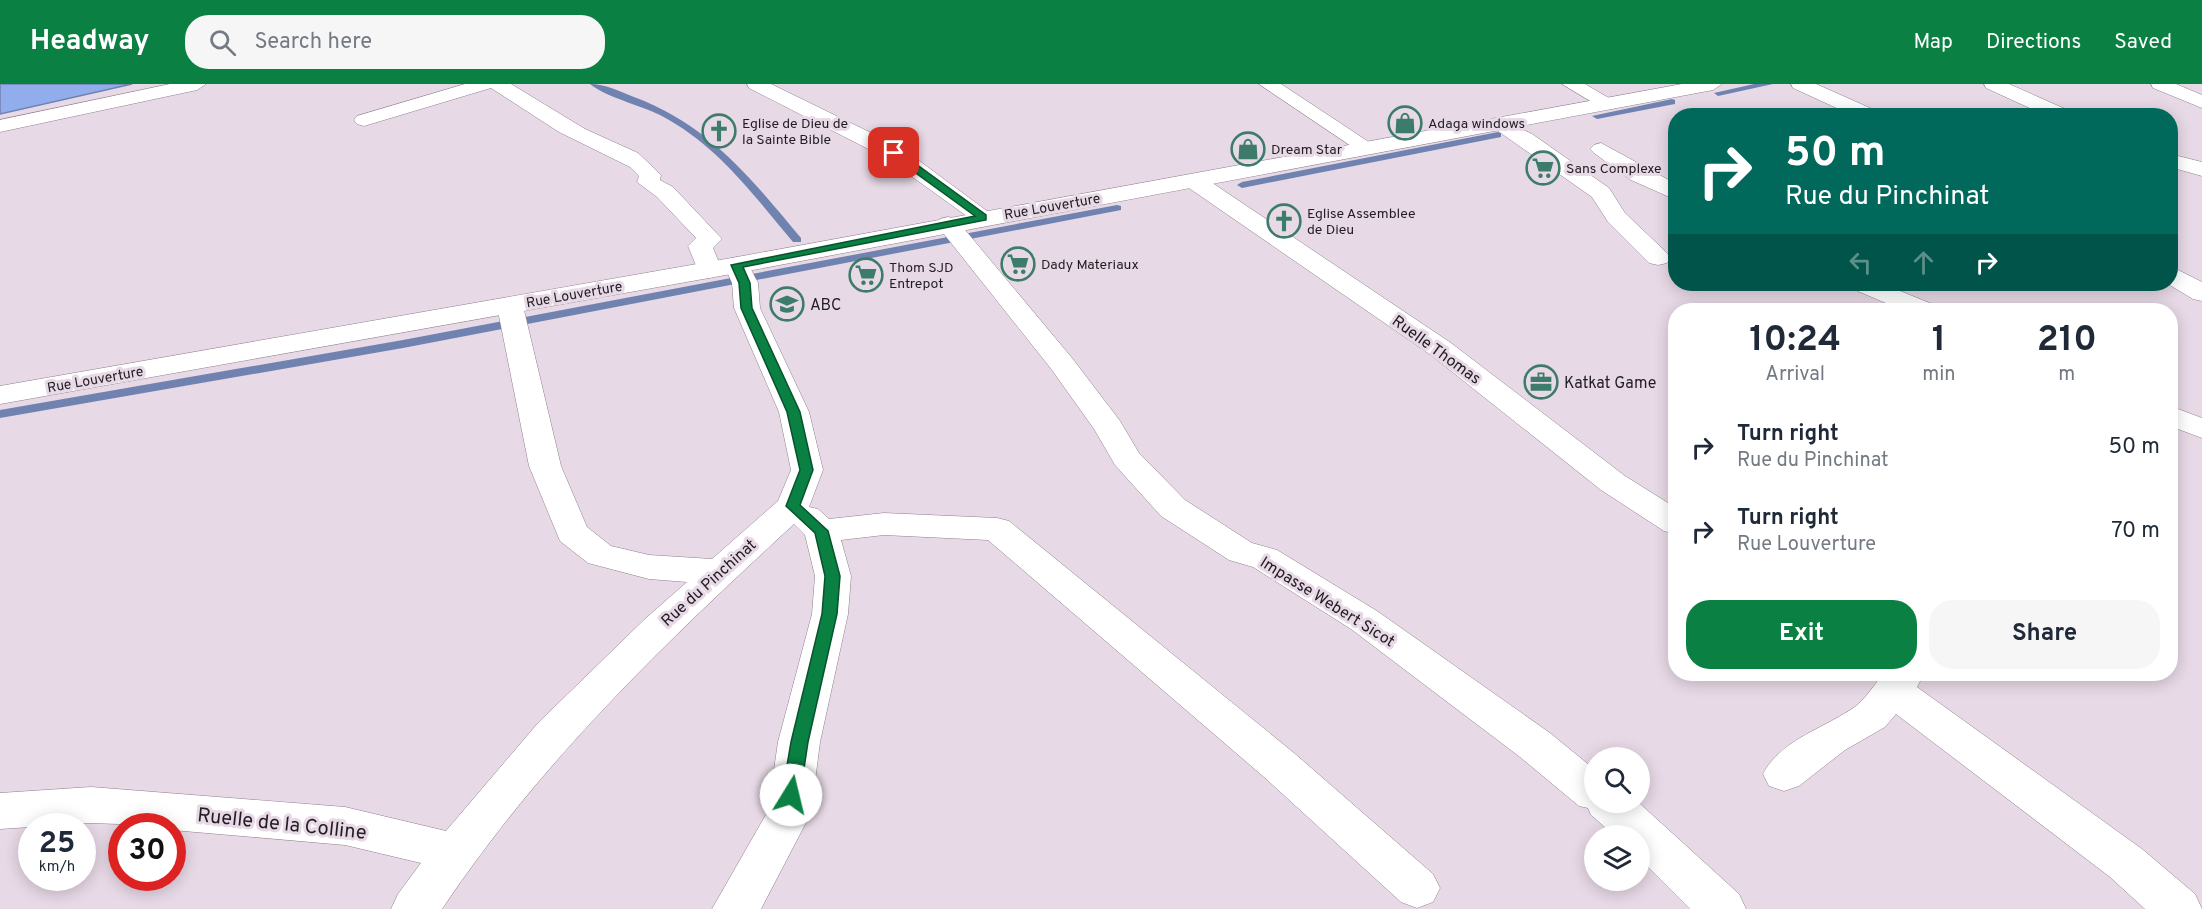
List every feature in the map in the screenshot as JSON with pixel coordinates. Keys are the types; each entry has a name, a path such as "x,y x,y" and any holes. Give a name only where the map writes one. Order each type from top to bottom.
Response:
{"street":[{"path":"0,126 197,84"},
{"path":"364,120 485,84"},
{"path":"498,84 589,139 625,154 644,168 650,175 648,182 665,192 710,239 700,246 709,270"},
{"path":"756,84 894,153 962,229"},
{"path":"1268,84 1367,148"},
{"path":"1571,84 1609,104"},
{"name":"Rue Louverture","path":"0,395 512,318 709,270 741,275 1194,181 1713,84"},
{"path":"1800,84 1854,108"},
{"path":"1993,84 2047,108"},
{"path":"2160,84 2202,102"},
{"path":"1498,124 1525,138 1601,193 1616,218 1658,258"},
{"path":"1601,149 1639,175 1668,189"},
{"path":"2178,162 2202,169"},
{"name":"Ruelle Thomas","path":"1194,181 1441,349 1613,483 1668,518"},
{"name":"Impasse Webert Sicot","path":"962,229 1110,428 1126,458 1173,508 1241,552 1265,558 1364,620 1535,745 1584,785"},
{"name":"Rue du Pinchinat","path":"415,909 454,852 553,734 658,628 720,572 807,518 807,470 794,412 747,308 741,275"},
{"path":"2178,279 2202,293"},
{"path":"1878,291 1907,303"},
{"path":"512,318 545,466 572,533 600,555 649,567 720,572"},
{"path":"2178,418 2202,429"},
{"path":"736,909 789,813 799,742 830,614 832,576 807,518 997,529 1279,765 1417,888"},
{"path":"1784,774 1830,739 1871,716 1899,682 2126,863 2178,909"},
{"name":"Ruelle de la Colline","path":"0,811 91,805 345,826 454,852"},
{"path":"1619,813 1722,909"}],"water":[{"path":"0,84 132,84 0,114"}],"waterway":[{"path":"594,84 655,109 693,130 726,158 797,240"},
{"path":"1718,93 1769,84"},
{"path":"1597,116 1672,102"},
{"path":"1242,185 1498,135"},
{"path":"0,414 403,344 1117,208"}],"place":[{"name":"Adaga windows","path":"1405,123"},
{"name":"Eglise de Dieu de la Sainte Bible","path":"719,131"},
{"name":"Dream Star","path":"1248,149"},
{"name":"Sans Complexe","path":"1543,168"},
{"name":"Eglise Assemblee de Dieu","path":"1284,221"},
{"name":"Dady Materiaux","path":"1018,264"},
{"name":"Thom SJD Entrepot","path":"866,275"},
{"name":"ABC","path":"787,304"},
{"name":"Katkat Game","path":"1541,382"}],"route":[{"path":"791,795 799,742 830,614 832,576 821,531 793,506 807,470 794,412 747,308 745,283 737,265 983,218 894,153"}]}
